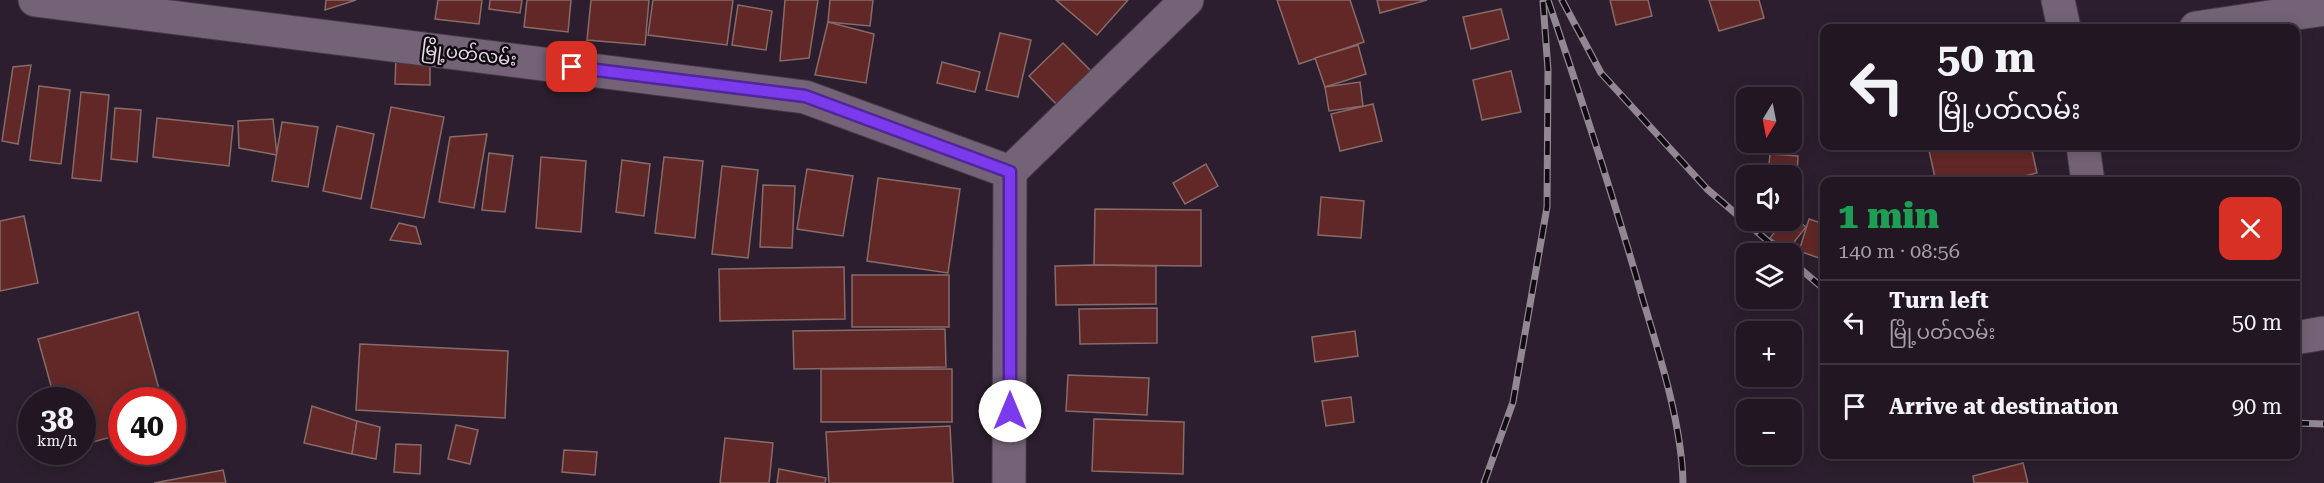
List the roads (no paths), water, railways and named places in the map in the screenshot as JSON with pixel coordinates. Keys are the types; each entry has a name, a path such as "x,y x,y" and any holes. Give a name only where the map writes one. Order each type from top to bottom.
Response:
{"street":[{"name":"မြို့ပတ်လမ်း","path":"35,0 805,96 1010,172"},
{"path":"1009,483 1010,172 1187,0"},
{"path":"2058,0 2063,24"},
{"path":"2223,24 2324,9"},
{"path":"2084,150 2087,177"},
{"path":"2300,337 2324,333"}],"railway":[{"path":"1548,0 1609,187 1663,367 1679,438 1683,483"},
{"path":"1562,0 1601,73 1707,189 1770,243"},
{"path":"1484,483 1513,402 1547,207 1548,70 1543,2"},
{"path":"1802,270 1820,286"},
{"path":"2300,423 2324,424"}]}
